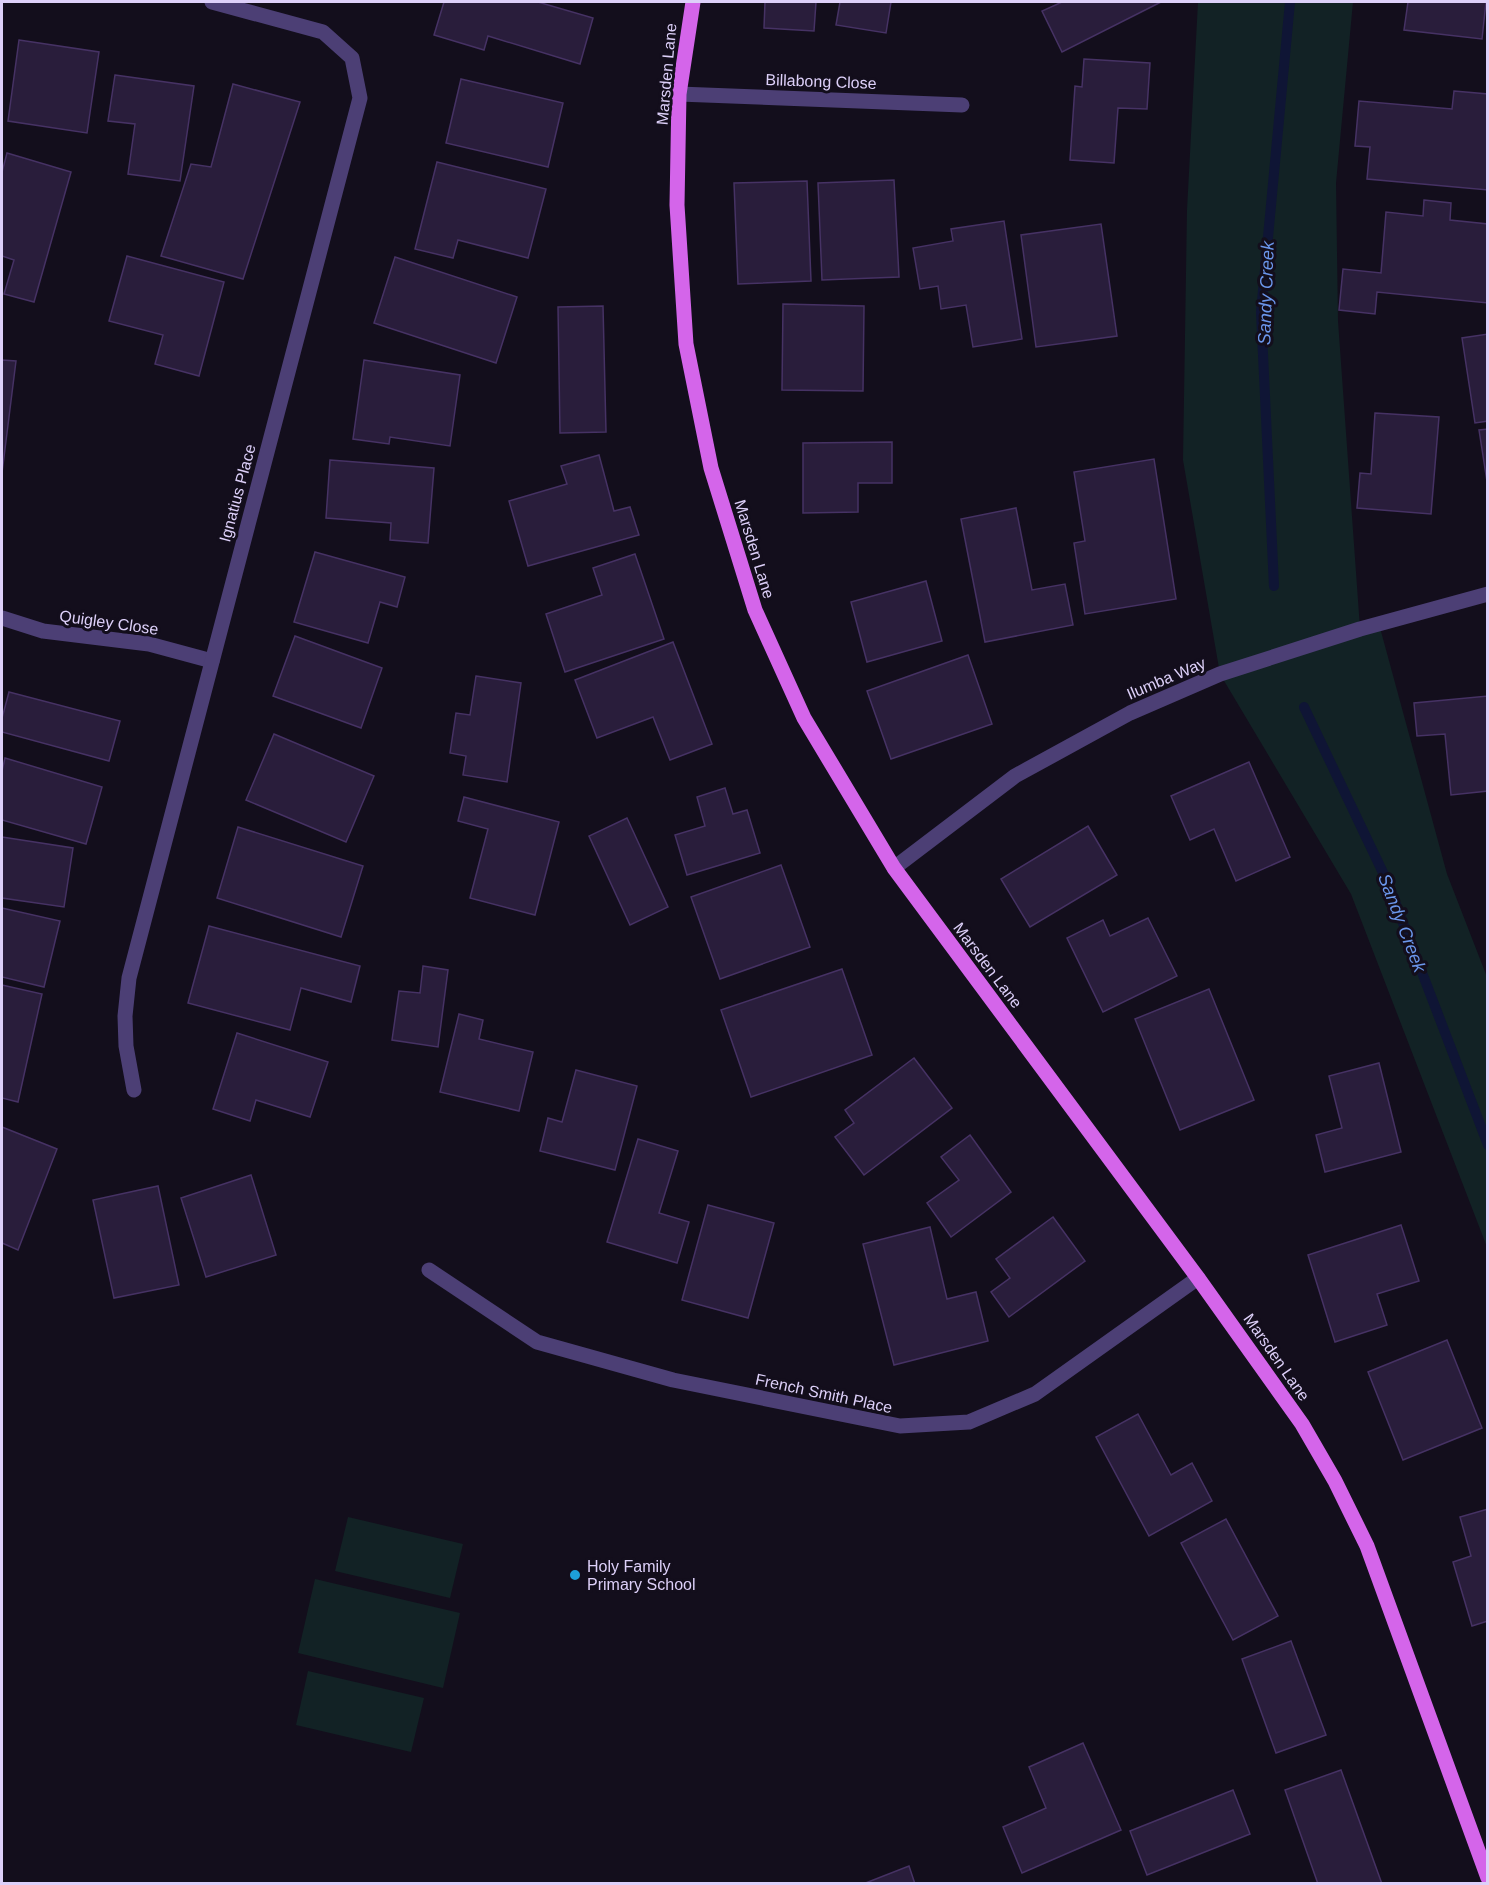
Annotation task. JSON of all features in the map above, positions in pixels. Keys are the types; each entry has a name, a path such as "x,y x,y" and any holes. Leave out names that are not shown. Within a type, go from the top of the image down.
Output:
{"main road":[{"name":"Marsden Lane","path":"693,2 679,94 677,205 686,344 711,468 755,610 804,718 894,868 1198,1278 1302,1424 1335,1481 1363,1537 1488,1878"}],"street":[{"name":"Ignatius Place","path":"134,1090 126,1046 125,1016 129,978 360,98 352,58 323,32 212,2"},
{"name":"Billabong Close","path":"679,94 962,105"},
{"name":"Ilumba Way","path":"894,868 1015,776 1130,713 1220,674 1360,629 1488,594"},
{"name":"Quigley Close","path":"2,618 43,631 149,644 212,661"},
{"name":"French Smith Place","path":"429,1270 537,1342 672,1380 900,1426 969,1422 1035,1394 1198,1278"}],"shaded area":[{"path":"1198,2 1353,2 1336,183 1338,321 1360,628 1379,624 1447,874 1487,977 1487,1247 1351,894 1220,674 1183,460 1187,210"},
{"path":"348,1517 463,1544 450,1598 335,1571"},
{"path":"315,1579 460,1613 443,1688 298,1653"},
{"path":"308,1671 424,1698 411,1752 296,1725"}],"building":[{"path":"444,2 538,2 593,18 580,64 488,36 484,50 434,35"},
{"path":"765,2 816,2 814,31 764,28"},
{"path":"840,2 891,2 886,33 836,25"},
{"path":"1062,2 1161,2 1062,52 1042,11"},
{"path":"1408,2 1486,2 1482,39 1404,30"},
{"path":"19,40 99,52 87,133 8,121"},
{"path":"1084,59 1150,63 1147,109 1118,108 1114,163 1070,160 1075,86 1082,87"},
{"path":"115,75 194,86 180,181 128,174 135,124 108,121"},
{"path":"461,79 563,103 548,167 446,143"},
{"path":"233,84 300,102 243,279 161,256 191,164 211,167"},
{"path":"1454,91 1488,94 1488,190 1367,179 1370,147 1355,146 1359,101 1452,109"},
{"path":"7,153 71,172 34,302 4,294 14,260 2,256 2,172"},
{"path":"437,162 546,189 528,258 458,240 453,258 415,249"},
{"path":"894,180 899,277 822,280 818,183"},
{"path":"807,181 811,281 738,284 734,183"},
{"path":"1424,200 1451,203 1450,220 1488,224 1488,303 1377,292 1375,314 1339,310 1343,269 1381,273 1386,212 1423,216"},
{"path":"1004,221 1022,339 973,347 966,305 941,309 938,286 920,289 913,248 953,241 951,229"},
{"path":"1101,224 1117,336 1036,347 1021,235"},
{"path":"127,256 224,282 199,376 155,364 163,335 109,321"},
{"path":"395,257 517,297 496,363 374,323"},
{"path":"783,304 864,306 863,391 782,390"},
{"path":"603,306 606,432 560,433 558,307"},
{"path":"1488,334 1488,421 1475,423 1462,338"},
{"path":"2,360 16,361 2,473"},
{"path":"364,360 460,375 450,446 390,437 389,444 353,439"},
{"path":"1375,413 1439,417 1431,514 1357,508 1360,473 1371,474"},
{"path":"1488,429 1488,488 1479,430"},
{"path":"892,442 892,483 858,483 858,512 803,513 803,443"},
{"path":"599,455 614,511 630,507 639,535 528,566 509,501 567,484 561,466"},
{"path":"1154,459 1176,599 1085,614 1074,543 1085,541 1074,472"},
{"path":"330,460 434,468 428,543 390,540 391,523 326,518"},
{"path":"1016,508 1032,590 1065,584 1073,625 985,642 961,519"},
{"path":"315,552 405,577 397,607 380,602 368,643 294,622"},
{"path":"635,554 664,639 565,672 546,614 602,595 593,568"},
{"path":"926,581 942,641 867,662 851,602"},
{"path":"295,636 382,668 361,728 273,696"},
{"path":"673,642 712,744 670,760 653,717 597,738 575,680"},
{"path":"968,655 992,724 891,759 867,691"},
{"path":"476,676 521,683 507,782 463,775 466,756 450,753 456,713 470,715"},
{"path":"9,692 120,721 109,761 2,732 2,718"},
{"path":"1488,696 1488,791 1451,795 1445,734 1417,736 1414,703"},
{"path":"274,734 374,776 346,842 246,800"},
{"path":"5,758 102,787 86,844 2,820 2,771"},
{"path":"1249,762 1290,857 1236,881 1214,829 1190,840 1171,796"},
{"path":"725,788 733,814 747,810 760,853 687,875 675,835 705,826 697,797"},
{"path":"464,797 559,822 535,915 470,898 488,829 458,821"},
{"path":"627,818 668,907 630,925 589,836"},
{"path":"1088,826 1117,875 1030,927 1001,879"},
{"path":"238,827 363,866 341,937 217,898"},
{"path":"2,837 73,848 64,907 2,898"},
{"path":"781,865 810,947 720,979 691,897"},
{"path":"2,908 60,921 44,987 2,977"},
{"path":"1148,918 1177,976 1103,1012 1067,938 1103,920 1110,936"},
{"path":"209,926 360,966 351,1002 301,988 290,1030 188,1003"},
{"path":"423,966 448,970 438,1047 392,1040 399,991 420,993"},
{"path":"842,969 872,1055 751,1097 721,1010"},
{"path":"2,985 42,994 18,1102 2,1098"},
{"path":"1209,989 1254,1100 1180,1130 1135,1019"},
{"path":"459,1014 483,1020 479,1039 533,1052 519,1111 440,1092"},
{"path":"237,1033 328,1062 310,1117 256,1100 250,1121 213,1109"},
{"path":"914,1058 952,1108 864,1175 835,1137 854,1123 845,1110"},
{"path":"1379,1063 1401,1152 1325,1172 1316,1135 1342,1128 1329,1076"},
{"path":"576,1070 637,1086 615,1170 540,1151 548,1118 562,1122"},
{"path":"2,1127 57,1149 18,1250 2,1243"},
{"path":"970,1135 1011,1192 951,1237 927,1203 959,1180 941,1157"},
{"path":"638,1139 678,1151 659,1213 689,1222 677,1263 607,1242"},
{"path":"251,1175 276,1255 206,1277 181,1198"},
{"path":"158,1186 179,1285 114,1298 93,1200"},
{"path":"708,1205 774,1223 748,1318 682,1300"},
{"path":"1053,1217 1085,1261 1009,1317 991,1292 1010,1278 996,1259"},
{"path":"1401,1225 1419,1281 1377,1294 1387,1325 1335,1342 1308,1255"},
{"path":"930,1227 947,1299 976,1292 988,1341 894,1365 863,1244"},
{"path":"1447,1340 1482,1428 1403,1460 1368,1372"},
{"path":"1138,1414 1171,1475 1192,1463 1212,1501 1149,1536 1096,1437"},
{"path":"1488,1509 1488,1621 1472,1626 1453,1562 1471,1556 1460,1517"},
{"path":"1226,1519 1278,1616 1233,1640 1181,1543"},
{"path":"1291,1641 1326,1735 1276,1753 1242,1659"},
{"path":"1083,1743 1121,1830 1022,1873 1003,1827 1046,1808 1029,1767"},
{"path":"1341,1770 1382,1884 1318,1884 1285,1790"},
{"path":"1233,1790 1250,1834 1147,1875 1130,1831"},
{"path":"909,1866 915,1884 863,1884"}],"waterway":[{"name":"Sandy Creek","path":"1274,586 1261,312 1290,2"},
{"name":"Sandy Creek","path":"1304,707 1387,881 1488,1145"}],"place":[{"name":"Holy Family Primary School","path":"575,1575"}]}
